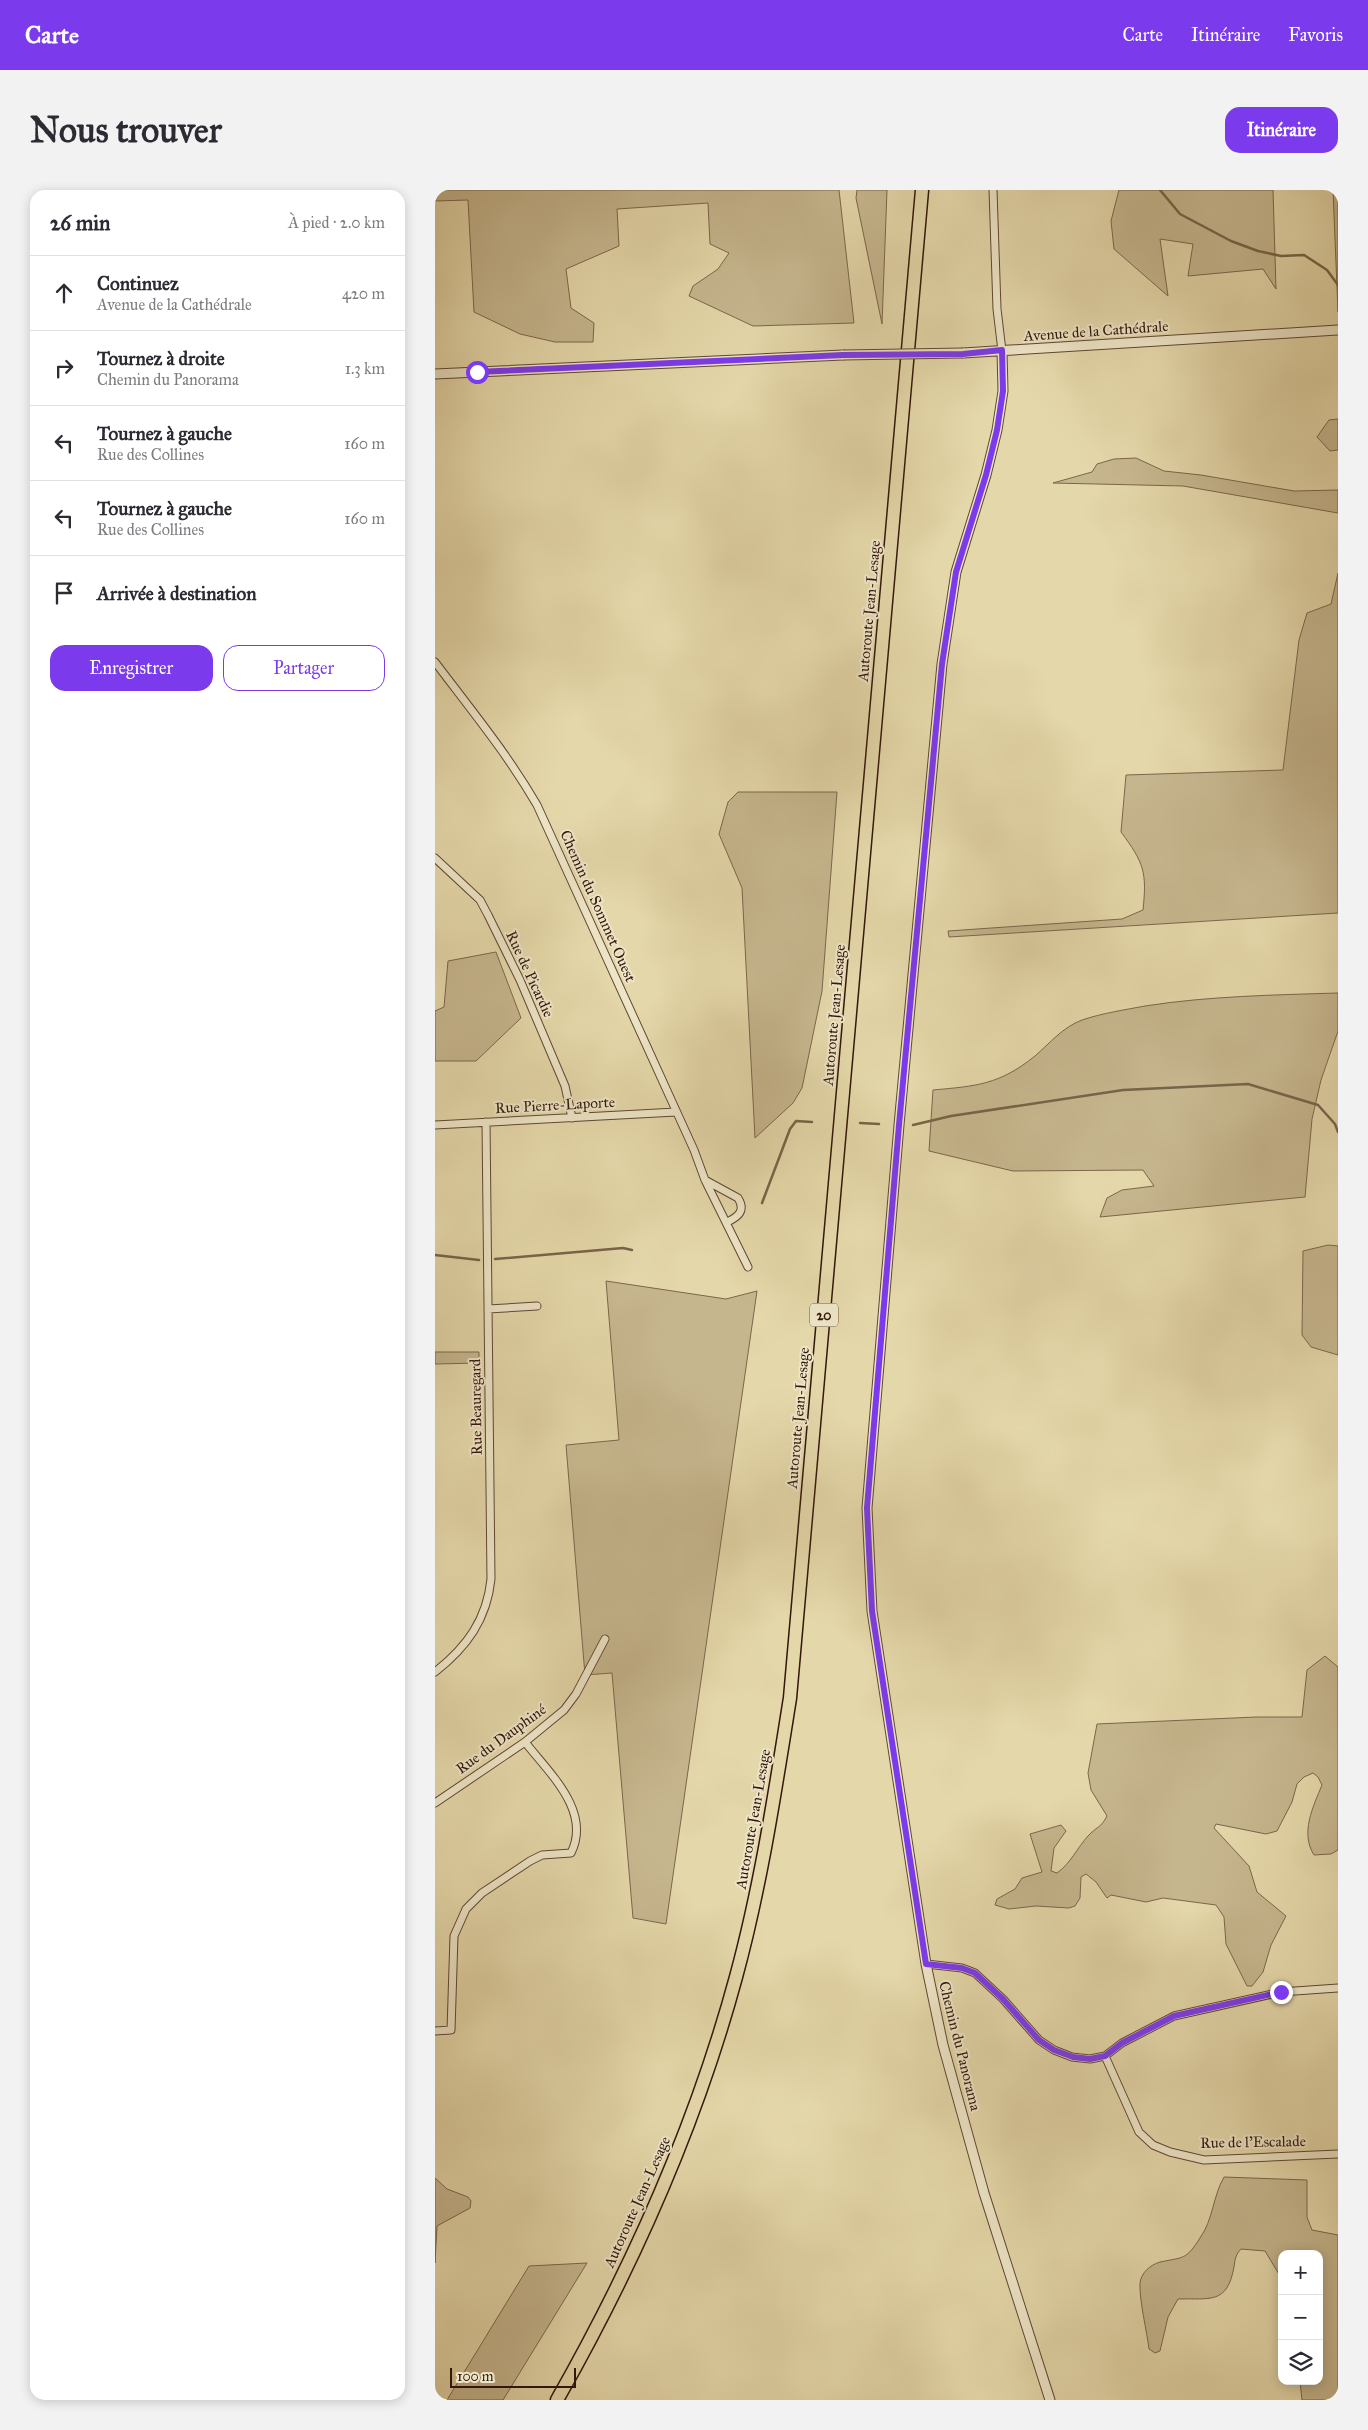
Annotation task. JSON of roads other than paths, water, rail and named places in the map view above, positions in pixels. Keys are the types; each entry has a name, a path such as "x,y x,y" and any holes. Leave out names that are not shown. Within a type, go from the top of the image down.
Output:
{"highway":[{"name":"Autoroute Jean-Lesage","path":"557,2400 587,2347 630,2262 680,2146 709,2066 737,1976 768,1834 789,1698 922,190"}],"street":[{"path":"993,190 997,309 1002,350"},
{"name":"Avenue de la Cathédrale","path":"435,374 843,355 963,354 1002,350 1338,330"},
{"name":"Chemin du Panorama","path":"1002,350 1003,391 997,430 986,475 956,572 942,664 899,1125 867,1508 872,1611 926,1964 943,2045 984,2194 1050,2400"},
{"name":"Chemin du Sommet Ouest","path":"435,662 514,765 537,805 694,1150 705,1180 748,1268"},
{"name":"Rue de Picardie","path":"435,858 480,900 488,914 520,980 565,1086 572,1118"},
{"name":"Rue Pierre-Laporte","path":"435,1125 676,1112"},
{"name":"Rue Beauregard","path":"435,1672 459,1651 472,1635 483,1616 490,1590 486,1122"},
{"path":"705,1180 739,1198 742,1209 738,1216 727,1222"},
{"path":"488,1308 537,1306"},
{"name":"Rue du Dauphiné","path":"435,1803 525,1742 564,1710 576,1694 605,1638"},
{"path":"435,2031 451,2030 454,1936 466,1909 482,1893 530,1861 542,1856 571,1854 577,1837 574,1813 568,1796 525,1742"},
{"path":"926,1964 962,1968 975,1973 1003,1999 1039,2040 1054,2050 1073,2057 1090,2059 1105,2056 1122,2043 1174,2016 1281,1992 1338,1988"},
{"name":"Rue de l'Escalade","path":"1105,2056 1139,2132 1153,2145 1169,2152 1204,2160 1338,2154"}],"waterway":[{"path":"1160,190 1180,214 1231,241 1258,251 1281,256 1304,255 1327,270 1338,285"},
{"path":"913,1125 951,1116 1123,1090 1248,1084 1318,1105 1335,1124 1338,1132"},
{"path":"762,1203 790,1129 796,1121 812,1122"},
{"path":"860,1123 879,1124"},
{"path":"495,1259 623,1248 632,1250"},
{"path":"435,1255 479,1260"}]}
